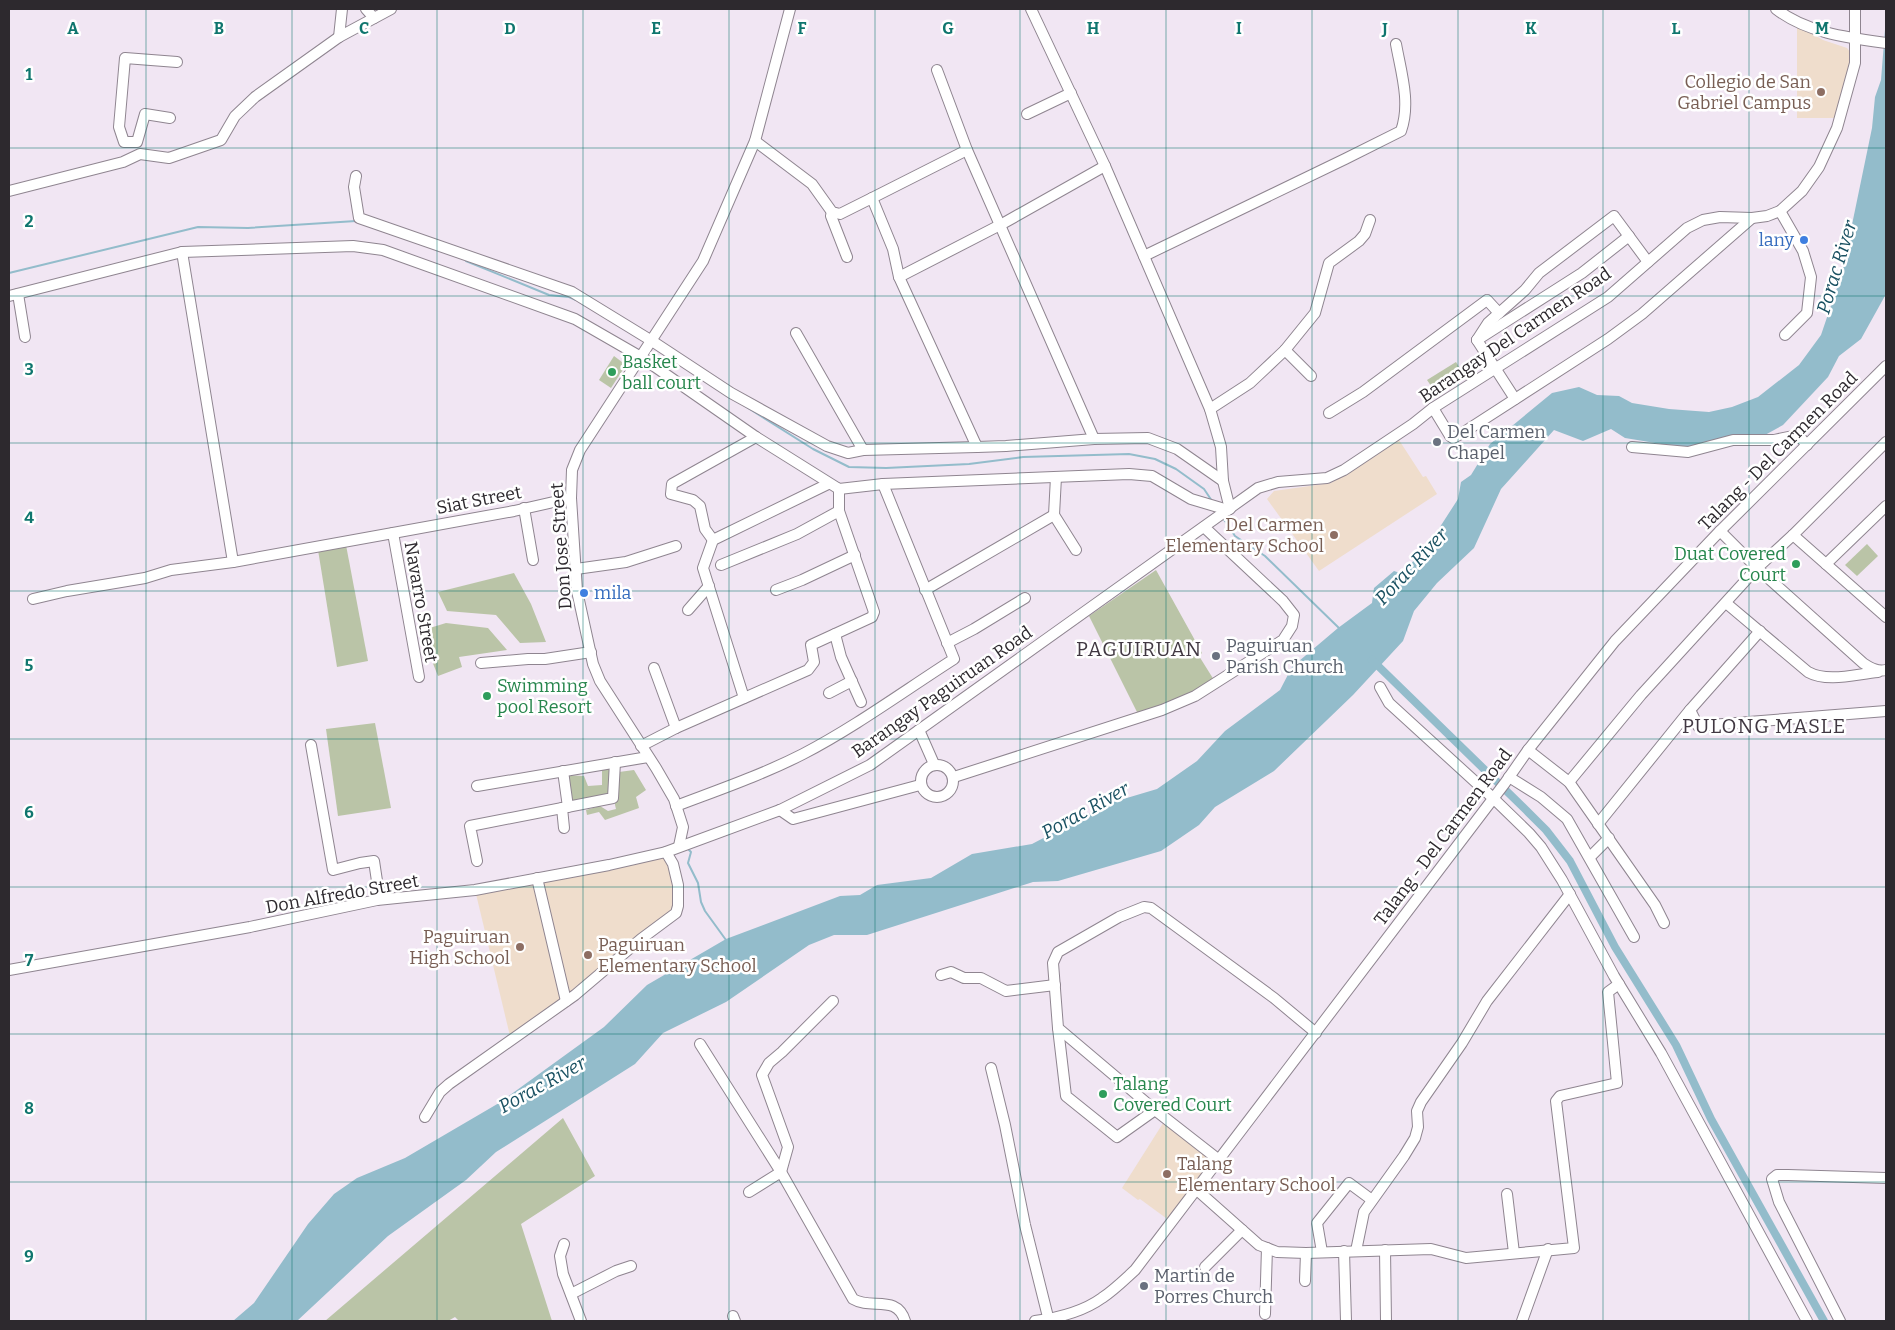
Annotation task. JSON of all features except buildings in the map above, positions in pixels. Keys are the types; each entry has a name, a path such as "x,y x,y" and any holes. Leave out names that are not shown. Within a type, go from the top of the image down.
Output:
{"street":[{"path":"339,37 342,9"},
{"path":"366,9 374,18"},
{"path":"9,192 123,162 140,154 169,158 220,140 235,116 255,97 339,37 391,9"},
{"name":"Don Jose Street","path":"679,846 683,827 674,799 600,681 590,652 578,591 571,498 572,470 580,450 703,261 755,142 790,9"},
{"path":"25,338 13,295 142,261 182,252 354,246 383,250 575,319 641,356 756,437 839,490 883,484 1129,474 1152,476 1191,499 1223,509 1221,447 1210,409 1105,166 1031,9"},
{"path":"1776,9 1800,24 1855,40 1883,43"},
{"name":"Barangay Del Carmen Road","path":"1209,524 1223,509 1258,488 1278,482 1327,478 1344,470 1413,424 1432,408 1608,297 1687,228 1704,220 1720,217 1752,218 1780,211 1802,191 1819,168 1837,128 1855,63 1855,9"},
{"path":"1144,256 1401,131 1405,120 1406,105 1396,44"},
{"path":"170,118 145,114 137,142 124,142 119,127 124,58 177,62"},
{"path":"937,70 967,150 1002,224 1094,438"},
{"path":"1027,114 1071,93"},
{"path":"755,142 812,184 832,212 831,216 847,257"},
{"path":"832,212 840,214 967,150"},
{"path":"899,277 1002,224 1105,166"},
{"path":"356,176 354,187 360,218 572,292 731,393 827,446 848,453 863,450 1006,446 1094,438 1148,438 1177,450 1223,481"},
{"path":"872,198 893,249 899,277 977,447"},
{"path":"1780,211 1803,251 1811,277 1807,313 1785,335"},
{"path":"1476,340 1488,323 1525,290 1539,273 1614,216 1648,262"},
{"path":"1432,408 1453,438 1642,314 1752,218"},
{"path":"1210,409 1250,383 1285,350 1315,313 1329,263 1359,241 1365,234 1370,220"},
{"path":"1476,340 1582,273 1629,236"},
{"path":"182,252 233,562"},
{"path":"1330,413 1363,392 1488,300 1499,314"},
{"path":"796,333 863,450"},
{"path":"1476,340 1515,399"},
{"path":"1285,350 1311,376"},
{"name":"Talang - Del Carmen Road","path":"1035,1321 1049,1320 1076,1311 1101,1299 1136,1270 1528,750 1614,641 1720,531 1886,366"},
{"path":"1632,447 1688,452 1733,440 1774,440 1798,435 1807,444"},
{"path":"713,540 705,529 700,506 693,500 671,494 672,484 756,437"},
{"path":"1569,782 1641,695 1757,568 1793,535 1886,442"},
{"path":"1056,477 1054,515 1076,550"},
{"path":"744,698 703,568 713,540 828,484"},
{"path":"676,806 727,787 802,754 954,659 924,590 883,484"},
{"path":"641,746 676,728 808,670 814,662 811,645 868,620 874,612 839,511 839,490"},
{"name":"Siat Street","path":"33,599 67,591 145,578 171,570 233,562 571,498"},
{"path":"1826,564 1886,506"},
{"path":"524,508 532,560"},
{"path":"721,565 798,534 839,511"},
{"path":"924,590 1054,515"},
{"path":"954,777 1162,710 1195,696 1283,640 1292,626 1294,615 1283,600 1209,524"},
{"name":"Barangay Paguiruan Road","path":"679,846 780,810 870,765 1209,524"},
{"path":"1720,531 1757,568 1863,663 1872,669 1884,671"},
{"name":"Navarro Street","path":"393,533 419,677"},
{"path":"1793,535 1886,617"},
{"path":"576,569 626,562 676,546"},
{"path":"776,590 855,555"},
{"path":"688,610 709,586"},
{"path":"947,643 1025,598"},
{"path":"1726,603 1808,672 1816,676 1825,678 1884,671"},
{"path":"1598,824 1690,710 1760,631"},
{"path":"835,634 841,657 861,702"},
{"path":"481,664 528,658 545,659 590,652"},
{"path":"654,668 676,728"},
{"path":"829,693 852,681"},
{"path":"1380,687 1389,703 1495,796 1541,847 1570,894 1619,984 1661,1053 1807,1321"},
{"path":"1690,710 1698,726 1886,711"},
{"path":"918,730 934,764"},
{"path":"311,745 333,870 374,861 378,881 377,900"},
{"path":"1528,750 1569,782 1655,905 1664,923"},
{"path":"476,786 648,757"},
{"path":"477,861 470,826 613,798 615,762"},
{"path":"934,764 946,766 954,777 952,790 942,798 928,796 920,786 922,772 934,764"},
{"path":"563,771 564,828"},
{"path":"1507,780 1541,797 1567,819 1634,937"},
{"path":"780,810 793,819 920,786"},
{"path":"1590,857 1609,838"},
{"name":"Don Alfredo Street","path":"9,970 250,927 377,900 474,890 609,865 666,852 679,846"},
{"path":"425,1117 436,1098 448,1084 566,1001 641,939 676,913 678,885 673,864 666,852"},
{"path":"536,878 566,1001"},
{"path":"1356,1251 1364,1212 1415,1138 1418,1127 1417,1111 1421,1102 1462,1043 1487,1001 1570,894"},
{"path":"1155,1110 1117,1137 1066,1096 1053,963 1058,952 1119,917 1144,907 1151,908 1274,998 1316,1033"},
{"path":"941,975 951,972 964,978 980,978 1006,991 1055,985"},
{"path":"1197,1190 1259,1245 1277,1252 1306,1253 1431,1249 1466,1258 1574,1248 1556,1100 1560,1096 1617,1084 1608,992 1619,984"},
{"path":"749,1192 781,1172 788,1147 762,1075 769,1063 833,1001"},
{"path":"1058,1028 1155,1110 1219,1160"},
{"path":"700,1044 781,1172 853,1299 860,1304 897,1307 902,1313 904,1321"},
{"path":"991,1068 1006,1125 1025,1225 1049,1320"},
{"path":"1840,1321 1779,1202 1772,1179 1777,1175 1886,1178"},
{"path":"1322,1252 1317,1223 1349,1183 1372,1200"},
{"path":"1507,1194 1514,1253"},
{"path":"1205,1267 1242,1230"},
{"path":"564,1244 560,1256 563,1274 581,1321"},
{"path":"1265,1314 1267,1248"},
{"path":"1385,1250 1386,1321"},
{"path":"1522,1321 1548,1250"},
{"path":"1344,1251 1346,1321"},
{"path":"1305,1281 1306,1253"},
{"path":"571,1294 616,1271 631,1266"}],"shaded area":[{"name":"Collegio de San Gabriel Campus","path":"1797,25 1823,40 1847,48 1853,56 1836,118 1797,118"},
{"name":"Del Carmen Elementary School","path":"1399,440 1423,477 1426,476 1437,494 1319,571 1267,499 1274,491 1331,483"},
{"name":"Paguiruan Elementary School","path":"667,856 674,882 674,908 669,915 567,996 543,880"},
{"name":"Paguiruan High School","path":"538,883 563,999 510,1036 476,894"},
{"name":"Talang Elementary School","path":"1165,1120 1214,1160 1170,1221 1122,1188"}],"green space":[{"name":"Basket ball court","path":"614,356 626,365 611,388 599,380"},
{"path":"1456,362 1464,375 1436,393 1427,380"},
{"path":"1867,544 1878,556 1857,576 1845,565"},
{"path":"346,545 368,661 337,667 318,550"},
{"path":"1156,570 1202,653 1199,656 1214,680 1193,693 1138,714 1089,616"},
{"path":"514,573 531,604 546,642 520,643 496,615 447,611 438,592"},
{"path":"446,623 488,628 507,650 459,657 462,667 438,676 420,631"},
{"path":"375,723 391,808 338,816 326,729"},
{"path":"613,768 610,796 571,803 565,775 584,776 588,786 602,785 602,769"},
{"path":"634,770 646,790 636,797 639,808 605,820 599,812 587,815 586,810 600,806 608,811 616,809 615,800 619,772"},
{"path":"563,1118 595,1176 521,1224 552,1321 459,1321 455,1317 448,1321 325,1321"}],"water":[{"name":"Porac River","path":"1886,17 1886,294 1861,339 1839,356 1828,377 1783,425 1765,435 1729,437 1686,448 1625,438 1611,429 1583,441 1554,430 1501,489 1474,548 1437,583 1414,611 1403,641 1353,695 1274,771 1215,807 1199,825 1161,851 1058,881 1033,882 867,935 834,935 809,945 726,1002 663,1033 635,1064 496,1152 466,1180 388,1236 297,1321 233,1321 254,1303 308,1224 334,1194 357,1178 405,1158 499,1103 604,1027 647,985 726,939 840,896 860,895 877,885 931,878 972,854 1032,844 1110,803 1157,789 1197,761 1225,731 1280,690 1292,667 1338,628 1372,603 1374,588 1394,571 1403,574 1438,530 1458,499 1461,482 1471,475 1490,444 1552,393 1579,387 1597,395 1619,396 1632,403 1669,409 1709,412 1732,407 1758,397 1799,365 1821,335 1842,273 1872,128 1875,97 1881,80"}],"waterway":[{"path":"9,273 198,227 248,228 356,221"},
{"path":"466,261 549,295 569,297 576,300"},
{"path":"745,406 813,449 849,467 886,468 969,464 1023,457 1129,454 1155,459 1176,469 1204,489 1212,501"},
{"path":"1223,518 1235,536 1265,556 1340,629"},
{"path":"1372,660 1546,830 1570,861 1615,947 1676,1045 1711,1119 1824,1321"},
{"path":"688,849 691,852 688,863 698,883 701,902 705,911 726,940"}],"place":[{"name":"Collegio de San Gabriel Campus","path":"1821,92"},
{"name":"lany","path":"1804,240"},
{"name":"Basket ball court","path":"612,372"},
{"name":"Del Carmen Chapel","path":"1437,442"},
{"name":"Del Carmen Elementary School","path":"1334,535"},
{"name":"Duat Covered Court","path":"1796,564"},
{"name":"mila","path":"584,593"},
{"name":"Paguiruan Parish Church","path":"1216,656"},
{"name":"Swimming pool Resort","path":"487,696"},
{"name":"Paguiruan High School","path":"520,947"},
{"name":"Paguiruan Elementary School","path":"588,955"},
{"name":"Talang Covered Court","path":"1103,1094"},
{"name":"Talang Elementary School","path":"1167,1174"},
{"name":"Martin de Porres Church","path":"1144,1286"}],"district":[{"name":"PAGUIRUAN","path":"1139,649"},
{"name":"PULONG MASLE","path":"1764,726"}]}
